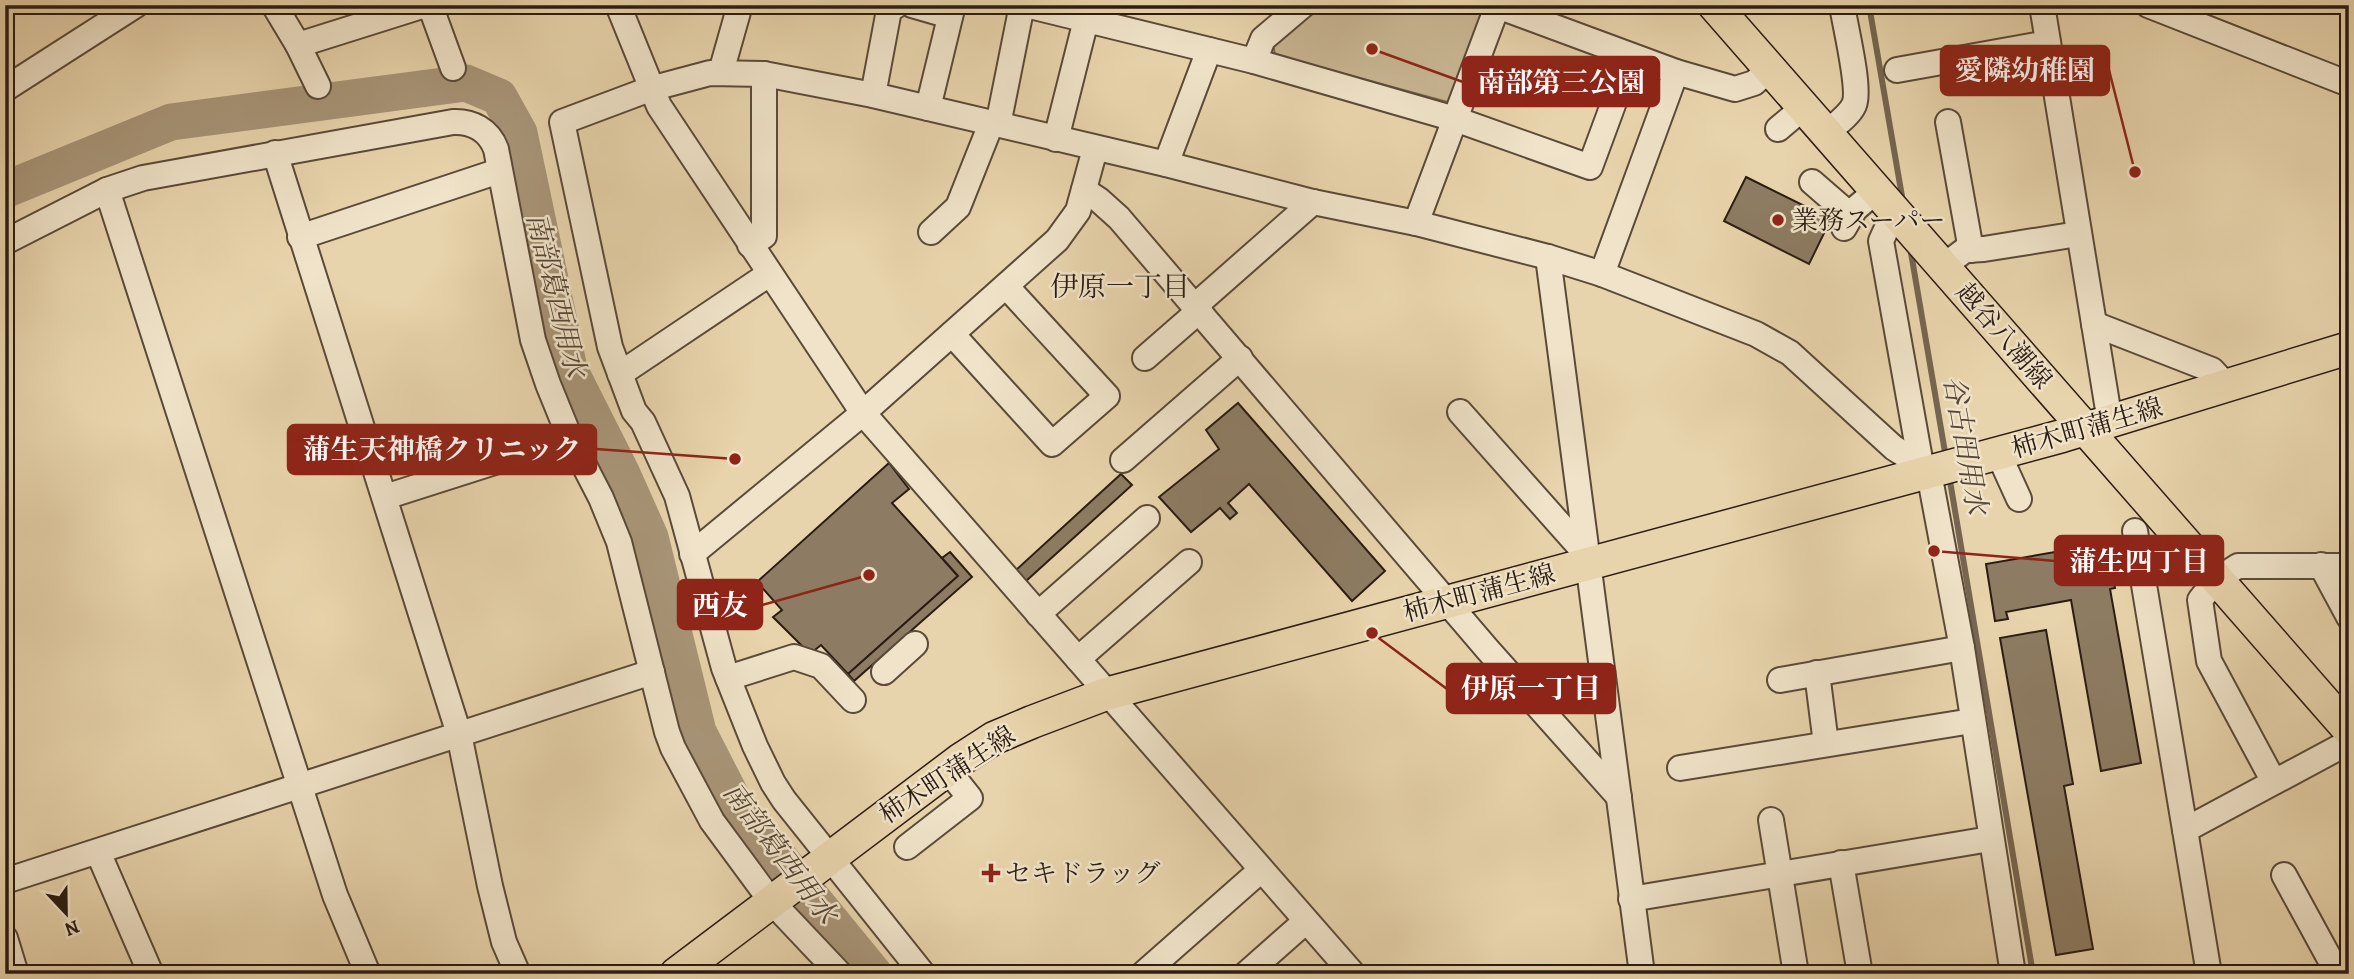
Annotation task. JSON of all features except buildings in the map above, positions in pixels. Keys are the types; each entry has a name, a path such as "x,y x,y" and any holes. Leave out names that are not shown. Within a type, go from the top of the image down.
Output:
{"main road":[{"name":"越谷八潮線","path":"1714,5 1944,266 2098,426 2216,580 2349,730"},
{"name":"柿木町蒲生線","path":"676,974 827,858 947,769 994,738 1106,694 1336,621 1446,601 1588,559 1925,469 2001,453 2098,426 2349,348"}],"street":[{"path":"5,89 136,5"},
{"path":"274,5 318,86"},
{"path":"298,45 428,5 453,68"},
{"path":"618,5 659,106 863,413 975,532 1038,614 1106,694 1353,974"},
{"path":"721,72 740,5"},
{"path":"873,95 889,10 897,5"},
{"path":"912,5 952,11 928,108"},
{"path":"930,232 958,207 994,125 1024,5 1254,61 1455,120 1590,167 1631,56"},
{"path":"1254,61 1263,39 1303,5"},
{"path":"1826,133 1848,114 1854,104 1857,90 1842,5"},
{"path":"2042,5 2094,324 2098,426"},
{"path":"2148,5 2349,84"},
{"path":"1416,223 1496,6 1676,72 1735,89 1754,83 1770,69"},
{"path":"1056,139 1086,20"},
{"path":"1897,70 2048,43"},
{"path":"1166,164 1209,50"},
{"path":"923,974 827,858 773,783 755,746 728,677 677,496 643,422 634,411 610,346 562,122 650,89 721,72 764,74 873,95 1166,164 1313,202 1416,223 1548,257 1602,274 1756,334 1790,353 1894,448 1925,469"},
{"path":"1602,274 1676,72"},
{"path":"750,245 764,236 764,74"},
{"path":"1778,129 1804,107"},
{"path":"5,242 107,190 144,178 466,121 479,128 492,140 533,340 570,438 601,498 619,542 673,748 712,821 840,974"},
{"path":"1948,122 1970,250"},
{"path":"692,554 863,413 1057,240 1078,211 1096,149"},
{"path":"275,153 459,734 490,886 504,942 518,974"},
{"path":"300,237 499,172"},
{"path":"1812,182 1847,222 1886,200"},
{"path":"107,190 299,787 335,895 368,974"},
{"path":"1084,190 1119,218 1446,601 1619,797"},
{"path":"1886,200 1881,241 1962,648 2013,974"},
{"path":"1145,358 1313,202"},
{"path":"1944,266 1965,250 2078,234"},
{"path":"1548,257 1643,974"},
{"path":"620,374 769,274"},
{"path":"952,334 1052,443 1107,396 1006,286"},
{"path":"2094,324 2212,370 2227,386"},
{"path":"1123,460 1240,358"},
{"path":"1460,412 1588,559"},
{"path":"385,497 570,438"},
{"path":"2001,453 2019,499"},
{"path":"1038,614 1147,518"},
{"path":"2135,531 2209,974"},
{"path":"1078,659 1189,562"},
{"path":"2321,565 2349,617"},
{"path":"2274,782 2209,660 2200,600 2216,580 2238,566 2349,566"},
{"path":"884,672 915,644"},
{"path":"1780,680 1962,648"},
{"path":"728,677 794,657 821,666 853,700"},
{"path":"5,881 459,734 551,707 652,672"},
{"path":"1817,673 1826,744"},
{"path":"1680,768 1972,721"},
{"path":"2185,830 2349,741"},
{"path":"907,847 970,798 947,769"},
{"path":"1771,820 1796,974"},
{"path":"1631,899 1990,839"},
{"path":"98,852 150,974"},
{"path":"1841,863 1860,974"},
{"path":"1143,974 1261,870"},
{"path":"2284,875 2338,974"},
{"path":"1246,974 1306,921"},
{"path":"5,938 16,974"}],"shaded area":[{"path":"1318,5 1481,5 1484,14 1451,103 1275,55 1273,44"}],"waterway":[{"name":"谷古田用水","path":"1869,5 1903,202"},
{"name":"南部葛西用水","path":"5,190 171,122 466,83 499,97 519,133 569,369 621,472 650,537 698,732 735,804 874,974"},
{"name":"谷古田用水","path":"1910,247 1946,458"},
{"name":"谷古田用水","path":"1949,475 2033,974"}],"place":[{"name":"南部第三公園","path":"1372,49"},
{"name":"愛隣幼稚園","path":"2135,172"},
{"name":"業務スーパー","path":"1778,220"},
{"name":"蒲生天神橋クリニック","path":"735,459"},
{"name":"蒲生四丁目","path":"1934,551"},
{"name":"西友","path":"869,575"},
{"name":"伊原一丁目","path":"1372,633"},
{"name":"セキドラッグ","path":"991,873"}],"district":[{"name":"伊原一丁目","path":"1120,287"}]}
